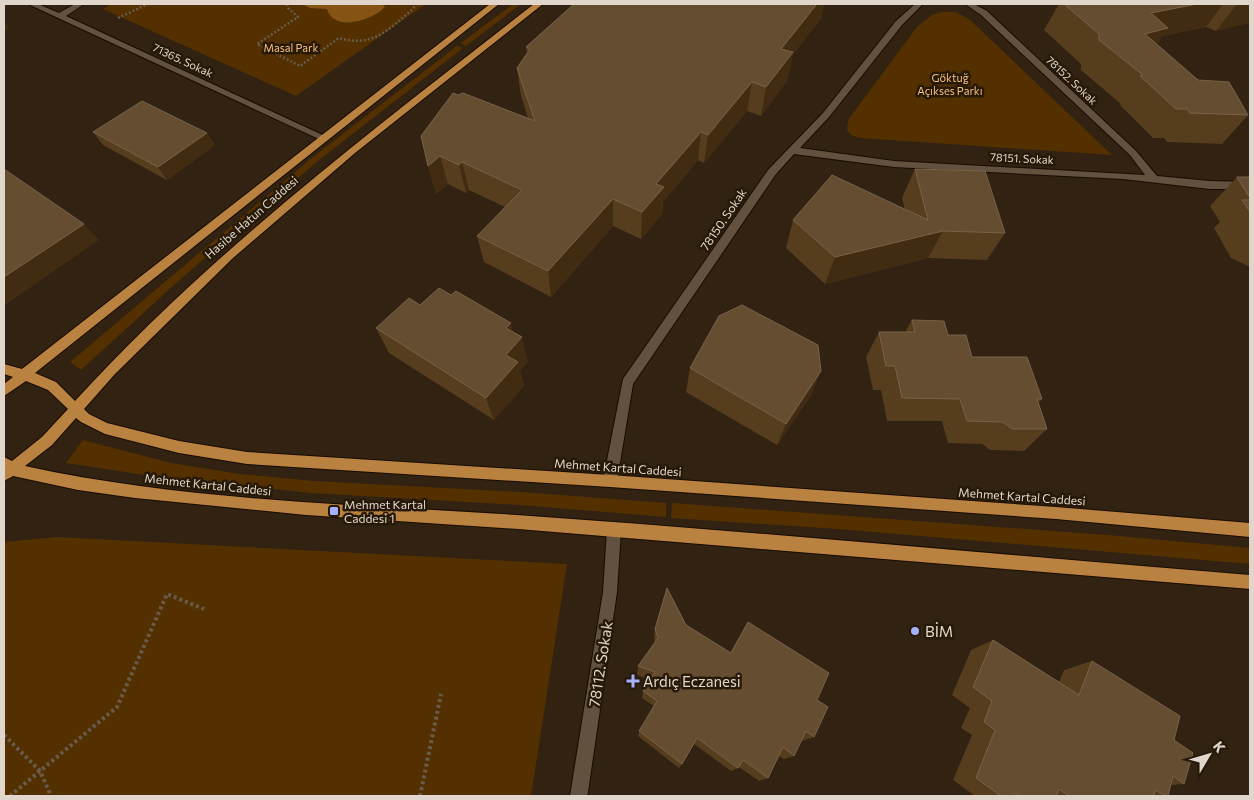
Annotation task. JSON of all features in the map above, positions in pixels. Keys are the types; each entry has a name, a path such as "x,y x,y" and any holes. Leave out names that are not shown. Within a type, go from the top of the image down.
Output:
{"main road":[{"name":"Hasibe Hatun Caddesi","path":"4,391 495,4"},
{"name":"Hasibe Hatun Caddesi","path":"7,469 47,441 111,370 229,255 352,151 539,4"},
{"name":"Mehmet Kartal Caddesi","path":"4,370 40,380 52,386 85,418 105,428 179,447 247,458 610,481 1056,513 1250,530"},
{"name":"Mehmet Kartal Caddesi","path":"7,469 78,484 135,492 306,509 614,530 1250,582"}],"street":[{"name":"71365. Sokak","path":"32,4 324,138"},
{"path":"61,16 80,4"},
{"name":"78150. Sokak","path":"610,481 627,383 772,172 794,151 826,115 899,23 919,4"},
{"name":"78152. Sokak","path":"969,4 984,13 1133,152 1154,179"},
{"name":"78151. Sokak","path":"794,151 894,164 1113,175 1210,185 1250,186"},
{"name":"78112. Sokak","path":"578,796 610,592 614,530"}],"path":[{"path":"114,20 148,4"},
{"path":"287,4 288,8 298,17 257,44 300,66 339,38 362,42 377,38 415,7 416,4"},
{"path":"10,796 117,707 167,594 204,609"},
{"path":"420,796 441,694"},
{"path":"4,736 40,772 51,796"}],"green space":[{"name":"Masal Park","path":"111,4 426,4 296,96 103,9"},
{"path":"513,4 521,4 466,46 461,43"},
{"name":"Göktuğ Açıkses Parkı","path":"941,12 955,12 969,19 1112,155 860,138 851,135 847,130 848,120 917,27 932,15"},
{"path":"457,46 463,48 319,160 175,284 81,370 70,362 314,156"},
{"path":"83,440 171,463 240,474 314,481 521,492 666,503 666,517 520,505 311,493 145,475 66,463"},
{"path":"672,503 1108,535 1250,548 1250,564 838,529 671,518"},
{"path":"57,537 567,564 531,796 4,796 4,542"}],"shaded area":[{"path":"302,4 382,4 385,7 363,20 345,22 337,21 327,9 310,8"}],"building":[{"path":"574,4 817,4 781,49 793,52 766,87 752,82 708,135 701,132 656,184 664,187 642,212 613,199 548,271 477,236 522,190 462,162 459,165 440,156 428,166 421,136 453,93 458,95 463,93 535,121 517,68 530,49 526,47"},
{"path":"1064,4 1197,4 1151,13 1168,28 1145,34 1198,80 1229,82 1248,115 1190,113 1187,109 1176,109 1140,76 1143,75 1099,40 1099,34"},
{"path":"142,101 207,133 158,167 93,132"},
{"path":"4,169 84,224 4,277"},
{"path":"915,169 985,171 1005,233 943,231 835,257 793,220 832,175 928,220"},
{"path":"1237,177 1250,177 1250,198"},
{"path":"1242,200 1250,200 1250,212"},
{"path":"439,288 451,295 456,291 511,323 506,328 522,337 506,355 518,362 486,398 376,328 409,298 420,305"},
{"path":"742,305 818,345 821,371 786,424 690,368 719,316"},
{"path":"912,320 944,321 948,335 966,335 972,357 1027,357 1042,399 1037,399 1047,429 1012,429 1003,422 967,421 960,399 902,398 895,366 886,366 879,332 915,332"},
{"path":"667,588 686,625 731,653 748,622 829,673 817,700 828,707 814,737 806,731 794,756 783,747 768,778 743,760 738,768 697,738 682,764 639,731 657,701 643,691 655,672 638,666 658,638 655,629"},
{"path":"993,640 1079,695 1092,661 1180,716 1174,740 1193,753 1184,784 1173,776 1168,796 1155,790 1154,796 1069,796 1059,789 1056,796 1020,796 1015,793 1013,796 1001,796 976,778 995,730 984,722 992,701 973,687"}],"place":[{"name":"Mehmet Kartal Caddesi 1","path":"334,511"},
{"name":"BİM","path":"915,631"},
{"name":"Ardıç Eczanesi","path":"633,681"}]}
